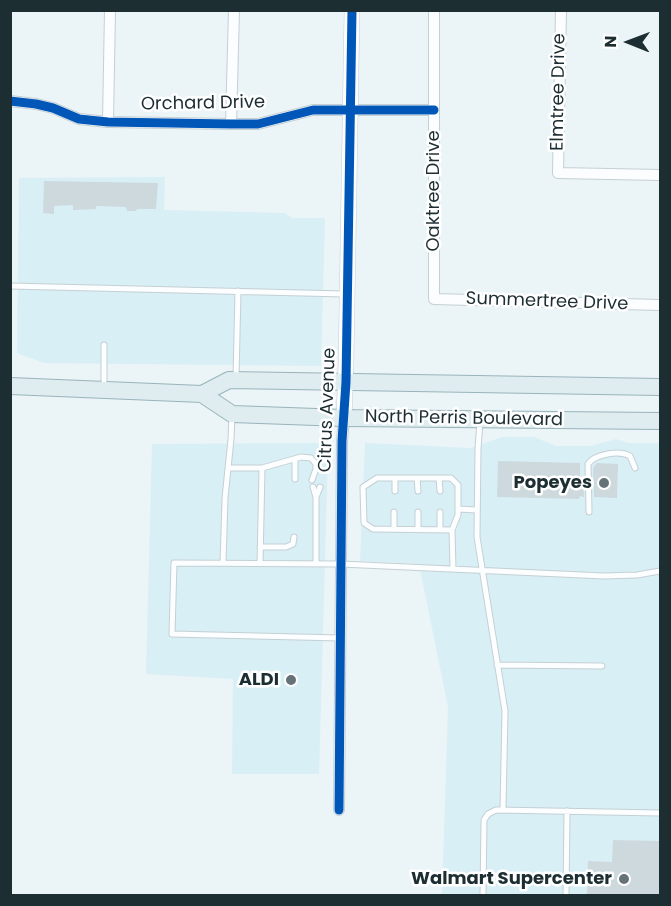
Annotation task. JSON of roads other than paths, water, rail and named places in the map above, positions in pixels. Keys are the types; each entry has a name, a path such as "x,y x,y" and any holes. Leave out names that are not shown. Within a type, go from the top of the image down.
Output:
{"main road":[{"name":"North Perris Boulevard","path":"202,394 229,380 660,387"},
{"path":"10,386 202,394 232,414"},
{"name":"North Perris Boulevard","path":"232,414 344,418 660,421"}],"street":[{"path":"108,122 110,10"},
{"path":"231,124 234,10"},
{"name":"Citrus Avenue","path":"339,810 342,441 348,294 351,10"},
{"name":"Oaktree Drive","path":"434,10 434,299"},
{"name":"Elmtree Drive","path":"561,10 558,172 660,175"},
{"name":"Orchard Drive","path":"10,102 36,104 79,118 108,122 258,124 313,110 434,110"},
{"name":"Summertree Drive","path":"434,299 660,306"}],"lane":[{"path":"10,286 348,294"},
{"path":"236,380 238,291"},
{"path":"104,345 104,389"},
{"path":"223,563 225,498 232,414"},
{"path":"480,420 477,537 505,711 503,809"},
{"path":"589,512 588,464 590,461 595,458 626,453 630,456 635,468"},
{"path":"228,468 262,468 301,457 311,458 316,464 320,480"},
{"path":"296,459 296,479"},
{"path":"260,564 262,468"},
{"path":"312,480 316,470"},
{"path":"452,530 373,529 364,523 363,487 376,478 451,478 458,485 458,515 452,530 453,569"},
{"path":"394,491 395,478"},
{"path":"417,478 418,491"},
{"path":"439,478 440,491"},
{"path":"313,487 316,497 316,564"},
{"path":"316,497 320,487"},
{"path":"458,509 477,510"},
{"path":"394,512 394,530"},
{"path":"417,512 418,530"},
{"path":"440,512 440,530"},
{"path":"260,547 286,547 293,544 294,537"},
{"path":"340,638 172,634 174,563 341,564 604,576 638,575 660,571"},
{"path":"497,665 602,666"},
{"path":"483,896 484,820 488,814 496,810 660,813"},
{"path":"566,896 567,811"}],"place":[{"name":"Popeyes","path":"604,483"},
{"name":"ALDI","path":"291,680"},
{"name":"Walmart Supercenter","path":"624,879"}]}
